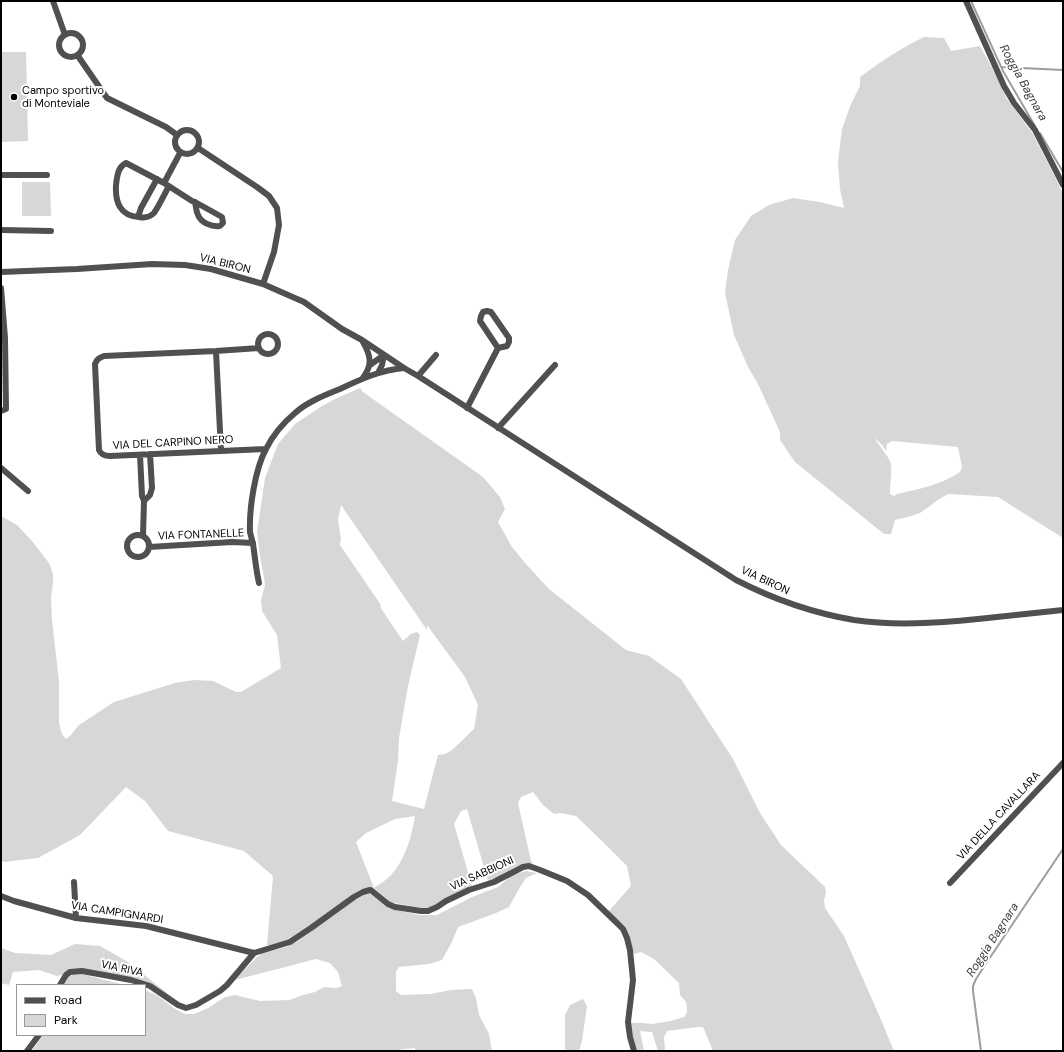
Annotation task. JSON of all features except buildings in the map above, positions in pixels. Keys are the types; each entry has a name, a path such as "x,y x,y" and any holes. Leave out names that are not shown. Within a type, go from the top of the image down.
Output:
{"street":[{"path":"52,1 65,35"},
{"path":"966,1 1004,86 1014,103 1035,130 1063,185"},
{"path":"73,33 77,34 83,40 84,49 78,56 71,58 63,55 60,51 60,41 65,35 73,33"},
{"path":"78,56 106,98 166,127 177,135"},
{"path":"183,130 192,131 198,136 198,148 196,151 187,155 180,153 174,145 174,141 177,135 183,130"},
{"path":"198,148 257,186 269,196 277,208 279,225 277,238 274,252 263,284"},
{"path":"180,153 166,185 153,215 145,218 126,214 117,203 115,193 117,175 122,165 126,163 156,179 166,185 195,202 222,217 223,223 220,226 214,226 203,221 198,216 195,202"},
{"path":"1,175 47,175"},
{"path":"138,217 156,179"},
{"path":"1,230 51,231"},
{"name":"VIA BIRON","path":"1,272 152,264 185,265 211,269 263,284 304,302 342,329 362,340 736,580 800,607 854,620 901,624 930,623 1063,610"},
{"path":"1,288 5,338 6,408 1,410"},
{"path":"483,312 491,312 509,338 507,346 498,348 480,321 483,312"},
{"path":"362,340 368,350 370,365"},
{"name":"VIA DEL CARPINO NERO","path":"259,348 216,352 104,356 100,358 95,364 99,450 100,453 110,456 266,449"},
{"path":"468,408 498,348"},
{"path":"216,352 221,451"},
{"path":"362,379 370,365 384,355"},
{"path":"378,373 382,365 384,355"},
{"path":"418,376 436,355"},
{"path":"498,428 555,365"},
{"path":"259,583 250,534 252,498 257,473 266,449 276,433 296,412 318,399 378,373 404,368"},
{"name":"VIA FONTANELLE","path":"144,501 150,495 152,488 150,454"},
{"name":"VIA FONTANELLE","path":"140,455 142,496 144,501 143,536"},
{"path":"1,468 28,491"},
{"path":"136,535 143,536 148,540 149,547 146,554 140,557 132,555 127,546 129,539 136,535"},
{"name":"VIA FONTANELLE","path":"149,547 232,542 252,543"},
{"name":"VIA DELLA CAVALLARA","path":"950,883 1063,763"},
{"name":"VIA SABBIONI","path":"254,953 294,939 363,892 370,890 388,904 395,907 428,911 469,890 494,882 523,867 529,866 576,887 599,905 623,929 627,938 632,964 633,980 628,1022 634,1051"},
{"path":"74,882 76,918"},
{"name":"VIA CAMPIGNARDI","path":"1,896 76,918 146,926 254,953"},
{"name":"VIA RIVA","path":"146,985 178,1005 186,1008 196,1005 220,991 227,985 254,953"},
{"name":"VIA RIVA","path":"61,984 66,975 70,972 82,971 131,980 144,984"},
{"path":"27,1051 38,1036"}],"green space":[{"path":"924,37 944,38 951,51 980,46 1007,99 1033,134 1063,193 1063,538 998,497 949,494 942,497 920,513 895,520 891,534 884,534 795,462 780,440 780,432 734,335 725,293 728,270 735,240 751,216 769,205 793,198 820,202 844,208 840,189 838,162 842,129 851,104 860,86 860,77 915,41","holes":["875,438 886,451 887,444 892,441 958,447 962,467 960,472 945,480 930,486 894,496 890,494 890,461"]},
{"name":"Campo sportivo di Monteviale","path":"1,52 26,52 28,141 1,142"},
{"path":"22,182 50,182 51,216 22,216"},
{"path":"360,388 363,392 483,477 500,497 505,509 498,522 512,547 549,589 626,650 649,656 681,679 733,759 760,813 781,845 825,887 825,908 844,936 894,1051 713,1051 703,1027 697,1027 667,1031 664,1037 665,1051 658,1051 652,1032 640,1031 644,1051 635,1051 630,1023 652,1024 671,1021 684,1017 687,1013 686,1002 680,995 679,983 654,959 641,952 634,954 629,937 609,911 631,886 627,866 576,816 560,813 554,814 543,805 533,792 521,797 518,803 531,861 533,863 517,866 496,879 488,881 467,809 461,811 454,824 472,886 428,908 420,908 390,902 374,888 367,888 287,941 270,945 267,945 273,876 244,851 168,831 145,801 126,787 80,835 38,858 4,862 1,860 1,516 17,525 32,541 49,563 53,574 51,597 59,682 59,723 62,734 66,739 79,725 114,702 175,683 194,680 213,681 236,692 241,692 281,668 277,635 262,611 261,600 265,585 257,532 265,478 278,444 295,424 337,398","holes":["341,505 427,630 427,625 465,677 478,705 474,729 452,750 445,754 438,755 424,809 392,801 398,761 399,738 408,686 420,635 417,632 411,634 403,641 380,607 381,605 340,545 341,539 338,520","415,816 410,840 404,855 396,869 389,877 374,888 356,842 366,833 395,819"]},
{"path":"526,871 537,873 526,878 509,907 458,927 442,960 429,964 399,967 396,972 396,991 401,995 430,994 451,990 472,989 476,998 479,1015 489,1034 492,1051 415,1051 415,1048 390,1051 32,1051 42,1036 146,1036 146,990 158,996 175,1009 185,1014 194,1014 208,1008 225,997 235,995 260,1001 290,1000 315,992 324,987 337,988 342,986 338,972 330,963 316,959 235,980 256,958 263,953 286,947 298,941 364,895 373,895 388,907 400,911 420,915 437,915 472,897 498,887 512,875"},
{"path":"75,944 100,946 128,962 186,1008 146,984 82,971 57,976 39,970 13,972 9,985 1,983 1,948 15,953 51,955"},
{"path":"75,974 86,975 120,984 64,984 68,977"},
{"path":"583,999 587,1006 582,1041 579,1051 565,1051 565,1015 570,1005"}],"waterway":[{"name":"Roggia Bagnara","path":"971,1 1003,71 1035,126"},
{"path":"1001,67 1063,70"},
{"name":"Roggia Bagnara","path":"1040,133 1063,172"},
{"name":"Roggia Bagnara","path":"981,1051 973,986 987,962 1063,849"}],"place":[{"name":"Campo sportivo di Monteviale","path":"14,97"}]}
